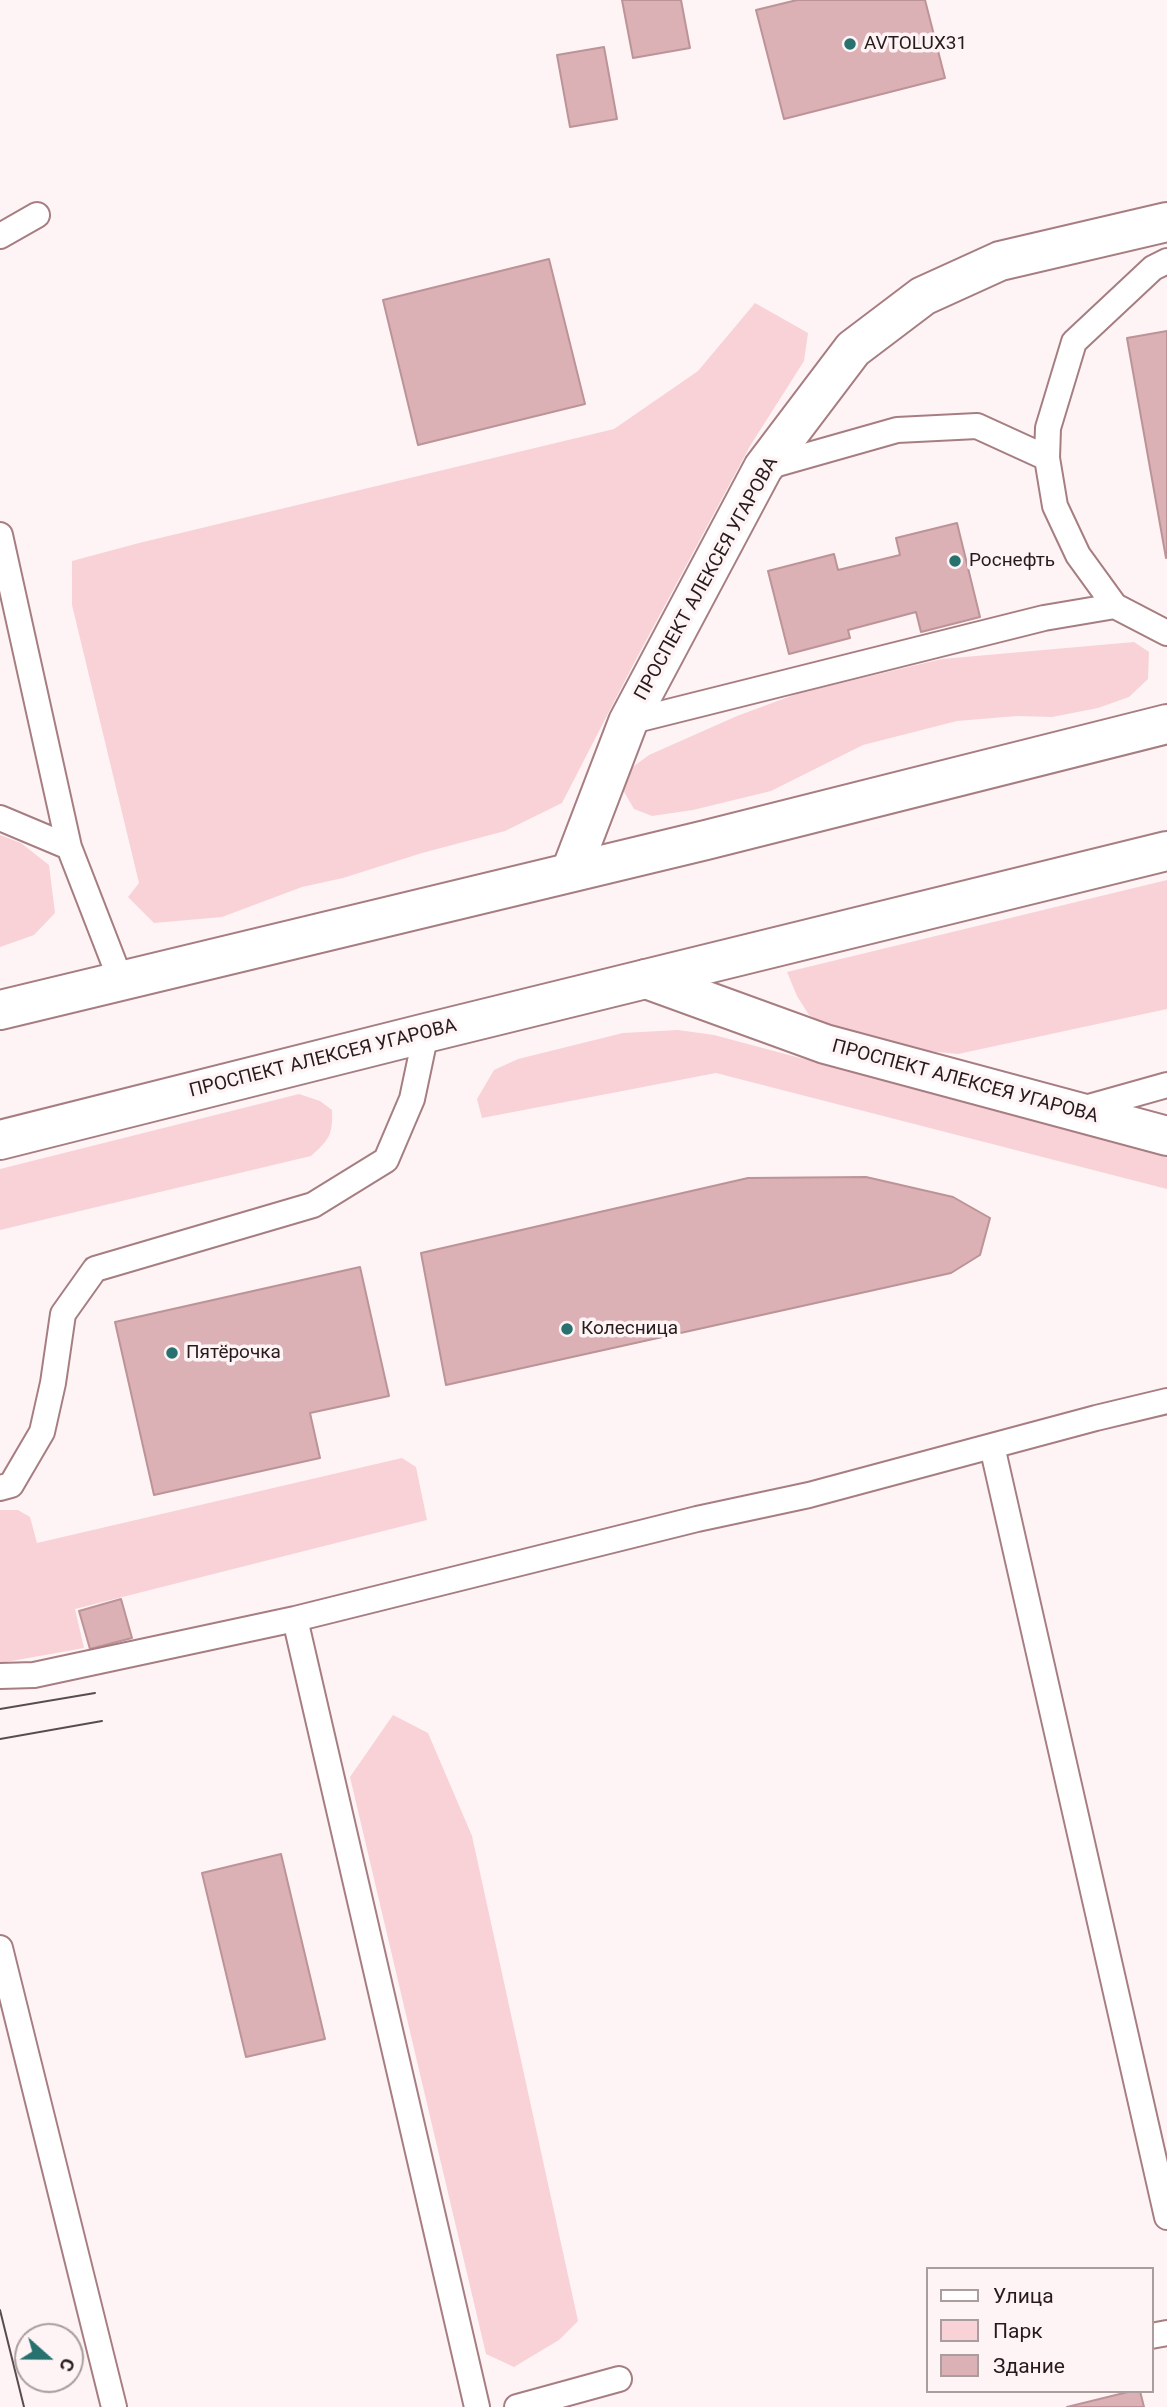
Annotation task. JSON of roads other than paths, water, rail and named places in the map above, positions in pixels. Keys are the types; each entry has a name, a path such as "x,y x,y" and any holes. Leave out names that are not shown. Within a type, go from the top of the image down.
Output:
{"main road":[{"name":"ПРОСПЕКТ АЛЕКСЕЯ УГАРОВА","path":"571,871 628,722 763,468 853,349 923,296 1000,261 1167,222"},
{"path":"0,1010 706,840 1167,724"},
{"name":"ПРОСПЕКТ АЛЕКСЕЯ УГАРОВА","path":"0,1140 1167,851"},
{"name":"ПРОСПЕКТ АЛЕКСЕЯ УГАРОВА","path":"646,979 825,1044 1167,1136"}],"lane":[{"path":"0,236 37,215"},
{"path":"1167,261 1153,268 1074,342 1048,428 1047,458 1055,506 1078,555 1115,606 1167,633"},
{"path":"763,468 897,430 977,426 1047,458"},
{"path":"0,535 69,847 121,981"},
{"path":"628,722 1044,618 1115,606"},
{"path":"0,818 69,847"},
{"path":"0,1488 11,1485 42,1433 53,1383 63,1314 95,1269 313,1205 386,1160 412,1099 426,1033"},
{"path":"1074,1112 1167,1085"},
{"path":"0,1676 34,1675 295,1619 683,1522 809,1495 1167,1401"},
{"path":"992,1446 1167,2217"},
{"path":"295,1619 477,2407"},
{"path":"0,1948 114,2407"},
{"path":"517,2407 619,2379"}],"tram line":[{"path":"0,1709 95,1693"},
{"path":"0,1739 102,1721"},
{"path":"0,2310 24,2407"}],"place":[{"name":"AVTOLUX31","path":"850,44"},
{"name":"Роснефть","path":"955,561"},
{"name":"Колесница","path":"567,1329"},
{"name":"Пятёрочка","path":"172,1353"}]}
